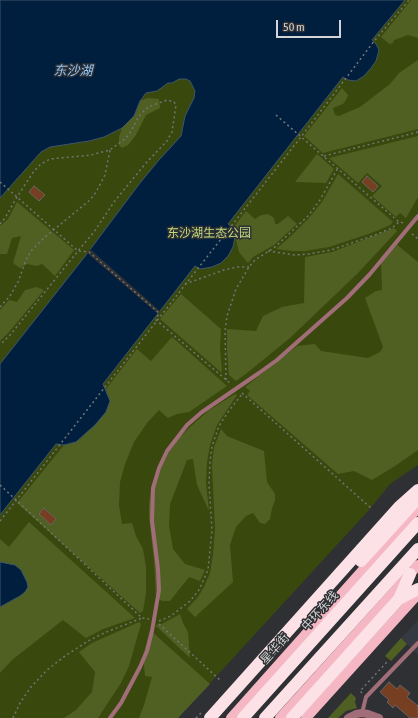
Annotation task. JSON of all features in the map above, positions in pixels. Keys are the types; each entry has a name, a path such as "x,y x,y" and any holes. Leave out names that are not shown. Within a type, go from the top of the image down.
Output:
{"highway":[{"path":"210,718 406,499 418,490"},
{"path":"219,718 418,498"},
{"name":"中环东线","path":"243,718 418,524"},
{"path":"265,718 418,549"},
{"path":"292,718 399,599 414,570"},
{"path":"399,599 418,590"}],"main road":[{"name":"星华街","path":"231,718 418,508"},
{"path":"280,718 414,570"},
{"path":"306,718 418,594"}],"street":[{"path":"348,718 362,713 378,718"}],"lane":[{"path":"110,718 121,703 140,667 147,651 154,619 159,590 152,521 153,488 159,468 167,451 187,425 202,412 277,360 347,298 370,274 418,216"},
{"path":"362,713 366,697 418,643"}],"path":[{"path":"0,521 156,320 301,137 375,40 409,0"},
{"path":"0,224 34,171 41,164 50,159 91,155 110,150 126,138 139,116 148,107 167,100 171,100 176,105 172,132 167,141 146,163 114,202 94,232 11,334 0,345"},
{"path":"276,115 399,222 412,224 409,231 418,239"},
{"path":"324,156 418,132"},
{"path":"0,307 10,296 18,282 26,260 32,251 45,237 90,200 96,192 105,175 110,150"},
{"path":"226,380 224,349 227,316 236,289 249,267 259,256 268,251 288,235 308,216 320,200 338,168"},
{"path":"0,182 78,251 89,252 159,313 156,320"},
{"path":"268,251 295,255 331,250 392,228 399,222"},
{"path":"185,284 224,270 237,267 249,267"},
{"path":"156,320 236,388 372,509"},
{"path":"12,718 31,687 47,670 65,656 88,641 104,633 142,618 154,619 160,622 181,609 190,601 198,590 206,575 210,554 212,530 209,484 212,446 222,421 242,394"},
{"path":"0,485 142,618"},
{"path":"154,619 221,681"},
{"path":"366,697 360,691 387,662"}],"shaded area":[{"path":"418,620 418,655 401,638"}],"green space":[{"name":"东沙湖生态公园","path":"0,0 418,0 418,465 390,484 369,510 178,718 0,718"},
{"path":"411,0 418,0 418,38 408,35 394,40 393,43 390,44 381,37"},
{"path":"418,60 418,129 323,153 304,136 342,88 348,95 346,100 343,104 333,108 335,115 339,116 360,107 390,84 399,73"},
{"path":"147,98 159,99 160,108 146,115 136,135 128,145 122,148 119,145 119,137 122,128 134,116 140,101"},
{"path":"418,136 418,197 406,218 400,213 396,217 372,196 382,186 367,173 358,183 329,158"},
{"path":"317,154 334,169 326,183 295,182"},
{"path":"338,174 393,222 390,225 374,232 329,247 305,251 276,249 308,219 322,202"},
{"path":"17,202 74,250 55,276 42,264 37,266 27,264 20,268 13,263 21,236 12,238 7,254 0,254 0,226 8,219"},
{"path":"246,211 255,219 261,215 268,214 274,218 275,224 278,224 288,216 297,224 274,245 253,257 248,263 239,252 233,228"},
{"path":"394,228 397,231 358,273 290,338 236,381 229,375 227,329 256,331 263,316 282,307 304,303 305,257 332,252"},
{"path":"396,244 418,262 418,450 372,480 354,471 338,474 247,395 250,391 245,387 297,346 315,344 321,351 368,358 380,352 383,347 365,298 376,291 382,290 381,262"},
{"path":"37,287 44,290 0,341 0,310 9,300 17,302 25,290"},
{"path":"181,294 221,329 220,348 222,373 160,319"},
{"path":"172,337 227,386 189,412 177,414 168,418 159,410 147,423 134,442 125,464 120,482 119,505 122,524 132,523 136,536 143,549 146,567 146,593 143,611 140,613 17,503 64,445 76,442 95,425 110,401 106,389 137,349 151,361"},
{"path":"235,394 237,395 217,425 210,445 207,462 206,483 209,511 197,485 193,459 187,460 170,504 169,525 173,549 185,564 205,570 200,581 189,577 170,601 162,601 156,597 149,517 151,489 159,465 178,439 190,427 208,411"},
{"path":"221,429 227,436 264,451 267,482 275,494 275,501 270,519 265,524 260,523 253,513 246,516 236,527 230,545 233,582 195,617 187,609 198,597 204,587 210,573 213,555 215,529 212,465 214,447"},
{"path":"29,522 135,618 103,629 86,638 63,620 12,660 0,673 0,607 20,596 28,587 21,570 15,565 0,562 0,539 9,547"},
{"path":"180,614 188,632 190,658 155,625 162,624"},
{"path":"139,622 141,624 129,666 121,683 98,718 64,718 76,710 92,692 95,672 79,652 92,643"},
{"path":"150,630 210,684 178,718 139,718 152,677 145,676 143,656"},
{"path":"401,638 407,644 391,661 385,656"},
{"path":"351,693 356,698 355,702 357,708 346,711 338,718 328,718"}],"water":[{"name":"东沙湖","path":"0,0 405,0 372,40 379,50 376,61 371,68 364,76 356,81 348,80 343,77 228,224 233,228 235,237 233,247 228,256 221,263 212,267 200,269 195,266 103,384 110,401 106,412 95,425 76,442 64,445 56,444 0,515 0,364 86,255 140,183 181,136 185,116 194,98 195,91 190,81 186,79 179,79 172,83 168,83 157,91 146,93 140,101 134,116 122,128 104,137 89,141 50,147 41,152 0,198"},
{"path":"0,562 15,565 21,570 28,587 20,596 0,607"}],"pier":[{"path":"90,249 160,311 158,314 87,253"}],"building":[{"path":"367,176 378,186 373,192 362,182"},
{"path":"34,186 45,195 39,201 29,192"},
{"path":"44,508 56,519 51,525 39,514"},
{"path":"389,682 397,689 400,685 410,693 407,697 418,706 418,718 410,718 395,705 393,708 387,702 389,700 380,692"}]}
